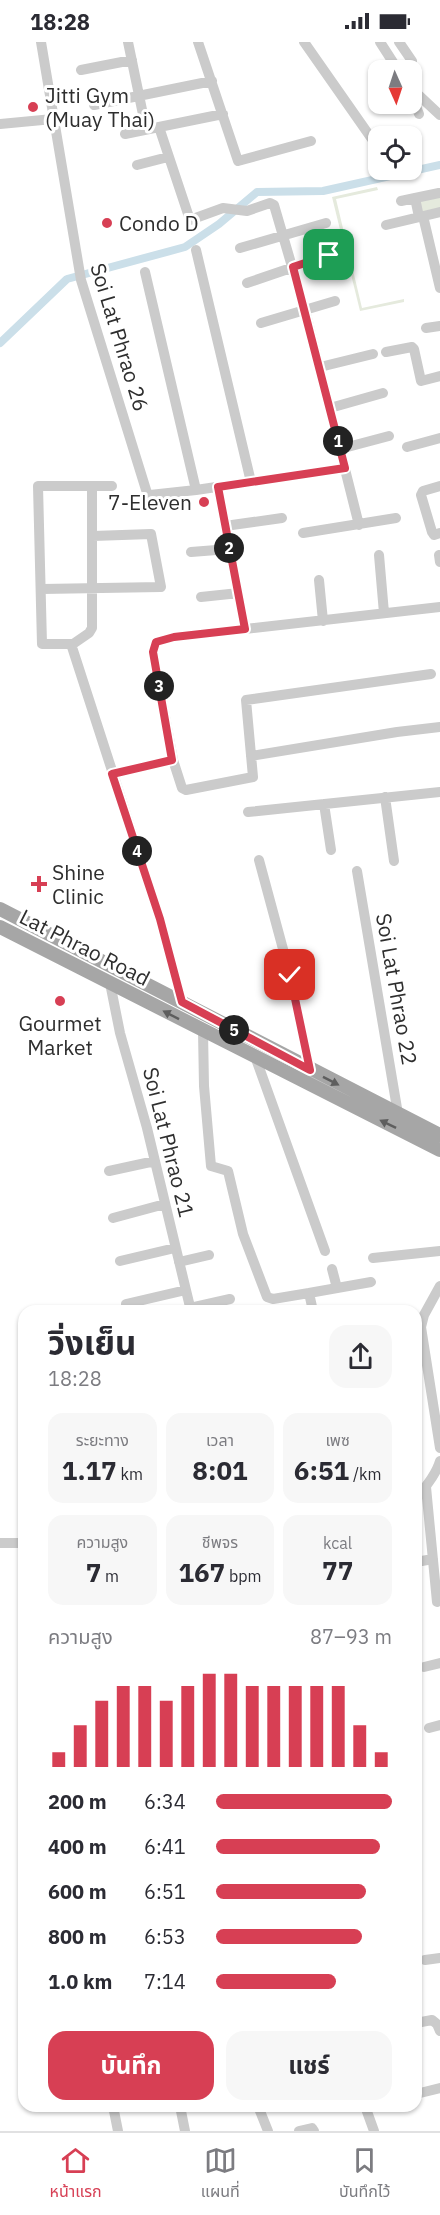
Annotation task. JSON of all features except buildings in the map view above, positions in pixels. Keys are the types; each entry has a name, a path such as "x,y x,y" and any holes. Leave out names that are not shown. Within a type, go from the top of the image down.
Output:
{"main road":[{"name":"Lat Phrao Road","path":"0,909 440,1135"},
{"name":"Lat Phrao Road","path":"0,927 256,1059 440,1150"}],"street":[{"name":"Soi Lat Phrao 26","path":"41,42 79,274 147,493 150,495 196,490 345,468"},
{"path":"128,42 146,129"},
{"path":"198,42 239,162 311,141"},
{"path":"304,42 368,133"},
{"path":"380,42 392,60"},
{"path":"399,42 411,60"},
{"path":"81,70 132,60"},
{"path":"94,105 212,81"},
{"path":"422,98 440,115"},
{"path":"125,134 223,114"},
{"path":"0,124 53,119"},
{"path":"159,127 190,220 223,208 245,211 272,204 305,310 359,525"},
{"path":"137,165 168,157"},
{"path":"401,201 439,193"},
{"path":"415,198 438,270 440,288"},
{"path":"386,225 440,213"},
{"path":"240,248 326,223"},
{"path":"196,250 251,482"},
{"path":"247,283 329,255"},
{"path":"146,272 196,490"},
{"path":"261,323 335,301"},
{"path":"426,328 440,326"},
{"path":"386,352 412,346 421,381 440,376"},
{"path":"320,367 373,354"},
{"path":"330,408 383,393"},
{"path":"340,449 389,436"},
{"path":"407,447 440,438"},
{"path":"92,486 94,589 91,631 73,644 42,644 38,486 92,486 112,486"},
{"path":"440,486 423,491 421,495 432,532 434,535 440,533"},
{"path":"218,487 245,629"},
{"path":"225,526 282,518"},
{"path":"303,533 396,518"},
{"path":"42,589 160,588 162,586 151,534 93,536"},
{"path":"191,552 229,549"},
{"path":"379,555 384,613"},
{"path":"319,580 323,621"},
{"path":"201,597 239,593"},
{"path":"432,674 246,700 254,775 251,779 186,790 182,788 172,760 153,658 153,646 156,642 174,637 440,607"},
{"path":"73,644 72,647 112,774 160,919 182,1002"},
{"path":"251,756 440,727"},
{"path":"112,774 172,760"},
{"path":"248,812 440,792"},
{"path":"385,797 394,861"},
{"path":"324,804 331,850"},
{"path":"259,860 290,975 310,1070"},
{"name":"Soi Lat Phrao 22","path":"357,871 398,1114"},
{"name":"Soi Lat Phrao 21","path":"110,983 120,1033 155,1161 189,1305"},
{"path":"203,1031 204,1086 211,1166 228,1171 243,1234 267,1297 273,1299 371,1282"},
{"path":"256,1059 325,1251"},
{"path":"109,1171 155,1161"},
{"path":"113,1218 165,1204"},
{"path":"120,1261 176,1248"},
{"path":"373,1258 440,1251"},
{"path":"179,1262 209,1256"},
{"path":"332,1269 337,1288"},
{"path":"422,1312 440,1286"},
{"path":"126,1304 186,1290"},
{"path":"309,1293 312,1305"},
{"path":"206,1305 230,1299"},
{"path":"422,1333 440,1448"},
{"path":"437,1602 423,1484 437,1470 440,1461"},
{"path":"0,1543 18,1543"},
{"path":"422,1561 433,1559"},
{"path":"424,1667 440,1663"},
{"path":"424,1960 440,1958"},
{"path":"422,2022 432,2020 440,2031"},
{"path":"422,2092 440,2088"},
{"path":"114,2112 118,2131"},
{"path":"181,2112 185,2131"},
{"path":"260,2112 267,2131"},
{"path":"369,2112 374,2131"},
{"path":"299,2131 312,2128 314,2131"}],"shaded area":[{"path":"377,187 378,190 336,199 362,308 404,299 404,302 360,311 332,197"},
{"path":"440,195 440,211 421,215 418,201"}],"waterway":[{"path":"0,343 67,279 185,247 219,224 257,192 323,191 440,165"}],"place":[{"name":"Jitti Gym (Muay Thai)","path":"33,107"},
{"name":"Condo D","path":"107,223"},
{"name":"7-Eleven","path":"204,502"},
{"name":"Shine Clinic","path":"39,884"},
{"name":"Gourmet Market","path":"60,1001"}],"route":[{"path":"290,975 310,1070 182,1002 160,919 112,774 172,760 153,652 156,642 174,637 245,629 218,487 345,468 293,267 329,255"}]}
